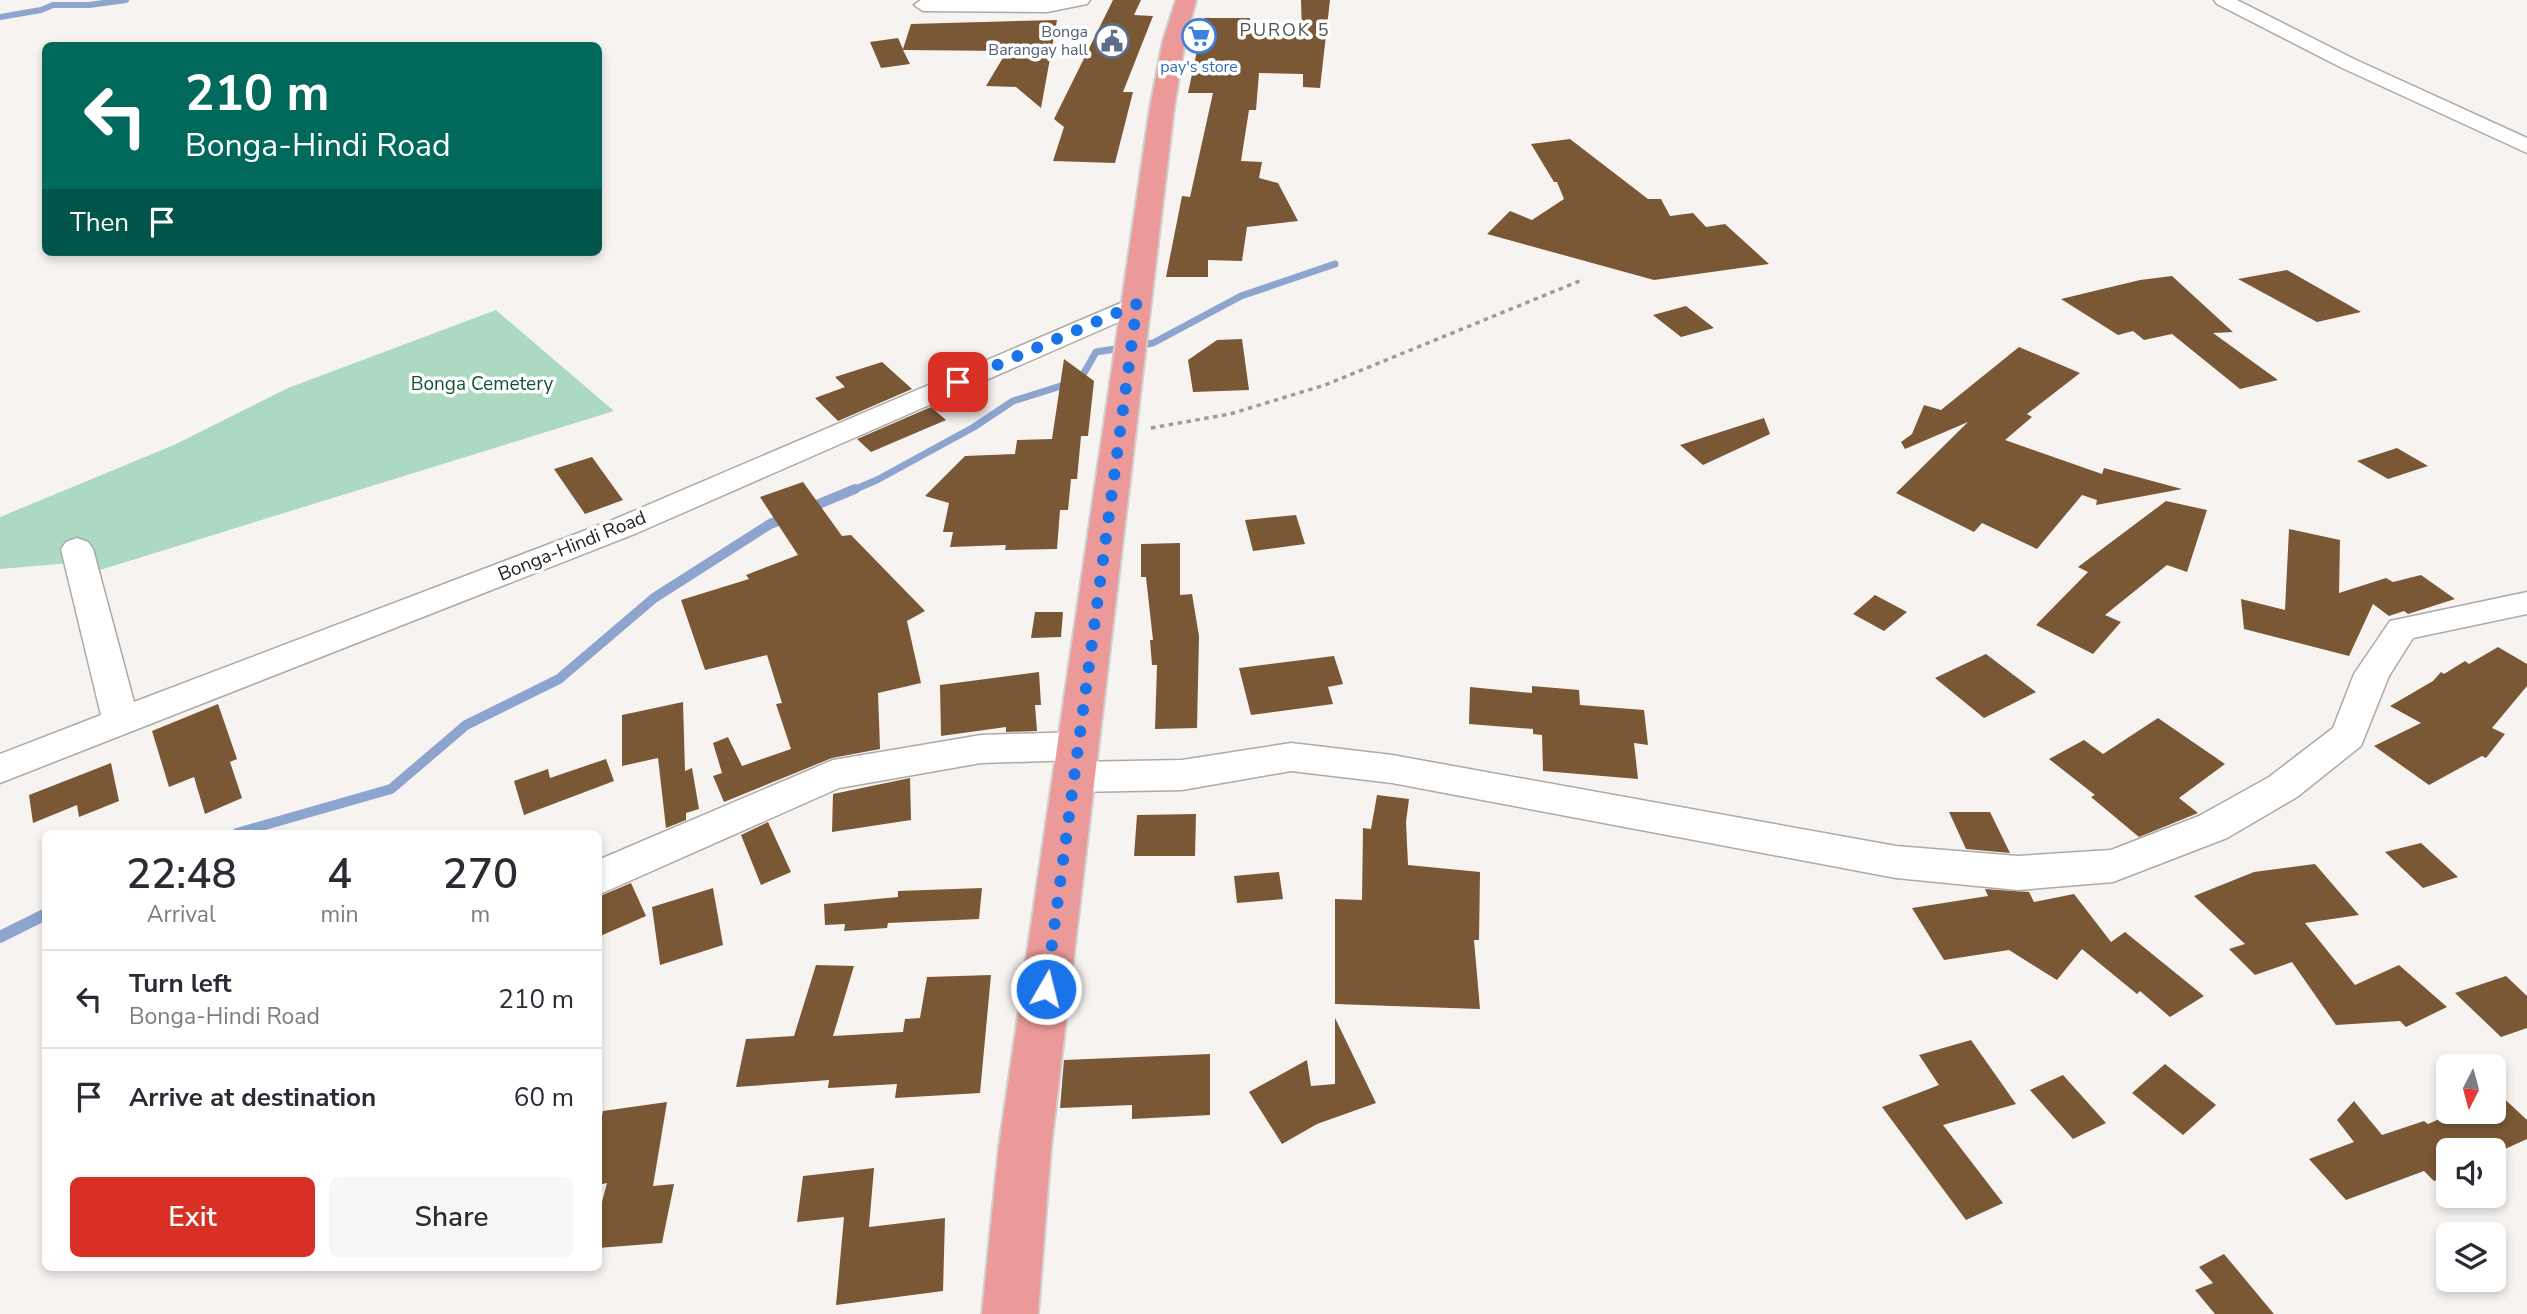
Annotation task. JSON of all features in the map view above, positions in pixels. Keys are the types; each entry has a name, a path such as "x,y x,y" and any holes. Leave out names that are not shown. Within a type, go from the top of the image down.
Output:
{"main road":[{"path":"1010,1314 1025,1147 1162,108 1174,41 1186,0"}],"street":[{"path":"923,5 1047,6 1081,0"},
{"path":"2223,0 2347,63 2527,146"},
{"name":"Bonga-Hindi Road","path":"0,769 1133,332"},
{"path":"78,549 121,722"},
{"path":"602,876 834,775 981,750 1182,775 1291,757 1392,769 1896,862 2018,873 2113,866 2213,827 2283,787 2348,736 2372,674 2402,629 2527,603"}],"path":[{"path":"1120,433 1230,414 1325,385 1582,280"}],"green space":[{"name":"Bonga Cemetery","path":"496,310 614,411 74,578 70,563 0,569 0,517 174,445 288,388"}],"building":[{"path":"1113,0 1141,0 1134,15 1153,16 1123,92 1133,92 1115,163 1053,161 1064,127 1054,119"},
{"path":"1301,0 1330,0 1320,88 1303,87 1303,74 1259,73 1256,110 1249,110 1241,161 1262,162 1259,178 1278,183 1298,221 1247,227 1242,261 1208,260 1208,277 1166,277 1182,196 1190,197 1213,93 1188,93 1204,18 1250,18 1249,32 1302,33"},
{"path":"1057,20 1041,108 1016,87 986,86 1007,51 903,50 910,64 881,68 870,42 898,38 903,49 911,24"},
{"path":"1570,139 1648,199 1661,199 1670,216 1693,213 1706,227 1725,224 1769,264 1654,280 1487,234 1510,211 1532,220 1564,199 1557,182 1554,182 1531,144"},
{"path":"2287,270 2361,312 2317,322 2238,279"},
{"path":"2172,276 2233,332 2213,333 2278,380 2240,389 2172,334 2144,340 2133,331 2118,335 2061,299 2140,280"},
{"path":"1686,306 1714,328 1681,337 1653,315"},
{"path":"1242,339 1249,390 1193,392 1188,360 1217,340"},
{"path":"2019,347 2080,373 2027,414 2032,417 2005,440 2102,474 2104,468 2182,489 2096,505 2097,500 2082,495 2037,549 1982,523 1974,532 1896,493 1968,422 1905,449 1901,442 1912,434 1924,405 1941,410"},
{"path":"1064,359 1094,381 1088,436 1081,436 1077,479 1071,479 1068,510 1060,510 1057,549 1005,550 1006,545 950,547 953,532 943,532 949,503 925,496 965,456 1015,454 1017,440 1052,439"},
{"path":"882,362 912,389 838,421 815,398 845,387 835,377"},
{"path":"931,407 946,420 871,452 857,439"},
{"path":"1764,418 1770,434 1703,465 1680,445"},
{"path":"2397,448 2428,466 2388,479 2357,461"},
{"path":"592,457 623,500 585,514 554,469"},
{"path":"803,482 842,536 851,535 925,611 907,621 921,683 878,693 880,749 832,758 724,802 713,776 722,773 713,743 728,737 742,766 791,749 776,704 782,703 767,655 705,670 681,600 749,579 746,575 798,555 760,497"},
{"path":"2166,501 2207,510 2187,572 2167,565 2105,615 2121,622 2093,654 2036,625 2088,572 2078,567"},
{"path":"1296,515 1305,544 1253,551 1245,520"},
{"path":"2289,529 2340,540 2339,593 2386,578 2393,582 2421,575 2455,599 2408,614 2404,611 2389,616 2373,604 2349,656 2244,629 2241,599 2285,610"},
{"path":"1180,543 1180,595 1192,594 1199,636 1197,728 1155,729 1157,665 1152,665 1150,640 1153,640 1146,577 1141,577 1141,544"},
{"path":"1875,595 1907,612 1884,631 1853,614"},
{"path":"1035,612 1063,612 1061,637 1031,638"},
{"path":"2498,647 2527,664 2527,686 2492,728 2505,734 2486,758 2482,756 2429,785 2374,746 2421,723 2390,706 2433,681 2441,672 2444,674 2465,661 2469,664"},
{"path":"1986,654 2036,692 1984,718 1935,678"},
{"path":"1334,656 1343,684 1328,687 1333,704 1251,715 1239,668"},
{"path":"1039,672 1041,705 1035,705 1037,731 1006,732 1006,727 941,736 940,685"},
{"path":"1532,686 1579,690 1580,705 1644,710 1648,745 1634,743 1638,779 1543,771 1542,735 1533,734 1533,729 1469,724 1470,687 1532,693"},
{"path":"683,702 685,771 692,768 699,809 686,813 686,820 666,828 658,758 622,766 622,715"},
{"path":"218,704 237,759 230,762 242,798 205,814 194,777 169,787 152,731"},
{"path":"2158,718 2225,764 2179,798 2198,813 2139,837 2091,797 2095,795 2049,759 2084,740 2103,754"},
{"path":"606,759 614,781 524,815 514,781 548,769 550,778"},
{"path":"111,763 119,801 79,817 77,805 33,823 29,795"},
{"path":"910,778 911,820 832,832 833,794"},
{"path":"1377,795 1409,799 1406,822 1408,865 1480,872 1479,940 1474,940 1480,1009 1335,1004 1335,899 1362,900 1363,828 1371,829"},
{"path":"1949,812 1990,812 2010,853 1966,849"},
{"path":"1196,814 1195,856 1134,856 1137,815"},
{"path":"768,822 791,872 761,885 741,835"},
{"path":"2421,843 2458,877 2423,888 2385,852"},
{"path":"2315,864 2359,915 2305,923 2355,985 2399,965 2447,1007 2406,1027 2400,1021 2336,1025 2292,962 2255,975 2229,949 2245,944 2194,896 2254,872"},
{"path":"1279,872 1283,899 1237,903 1234,876"},
{"path":"631,883 646,916 602,935 602,895"},
{"path":"713,888 723,945 660,965 652,907"},
{"path":"982,888 979,919 888,923 887,928 844,931 845,924 825,925 824,904 898,897 898,891"},
{"path":"1985,889 2029,892 2034,902 2074,894 2111,942 2125,932 2204,996 2170,1017 2140,991 2137,994 2082,949 2057,980 2009,950 1944,960 1912,908 1988,896"},
{"path":"816,965 854,966 833,1036 903,1032 905,1019 920,1018 927,977 991,975 980,1093 895,1098 897,1084 828,1088 829,1080 736,1087 746,1039 794,1036"},
{"path":"2506,976 2527,996 2527,1028 2501,1037 2455,993"},
{"path":"1335,1018 1376,1103 1317,1124 1282,1144 1249,1092 1307,1060 1311,1086 1335,1084"},
{"path":"1971,1040 2016,1104 1943,1125 2003,1203 1966,1220 1882,1107 1939,1085 1919,1055"},
{"path":"1210,1054 1210,1115 1132,1119 1132,1105 1060,1108 1064,1060"},
{"path":"2165,1064 2216,1105 2183,1135 2132,1093"},
{"path":"2063,1075 2106,1123 2073,1139 2030,1090"},
{"path":"2506,1100 2527,1120 2527,1139 2506,1149 2506,1138 2436,1138 2436,1180 2424,1171 2346,1200 2309,1159 2354,1142 2337,1120 2354,1101 2382,1135 2424,1121 2428,1124 2436,1121 2436,1124 2506,1124"},
{"path":"667,1102 653,1186 674,1184 662,1243 602,1248 602,1202 607,1183 602,1184 603,1111"},
{"path":"874,1168 869,1227 945,1218 943,1291 836,1305 844,1217 797,1222 803,1176"},
{"path":"2224,1254 2274,1314 2215,1314 2195,1290 2213,1283 2199,1267"}],"waterway":[{"path":"0,17 41,10 53,5 89,5 126,0"},
{"path":"851,491 877,480 974,427 1013,401 1080,380 1096,352 1153,343 1241,296 1335,264"},
{"path":"809,508 855,489"},
{"path":"248,830 391,789 466,725 559,679 654,598 770,524 788,517"},
{"path":"0,937 42,916"}],"place":[{"name":"pay's store","path":"1199,36"},
{"name":"Bonga Barangay hall","path":"1112,41"}],"district":[{"name":"PUROK 5","path":"1285,30"}],"route":[{"path":"958,382 1137,304 1046,989"}]}
